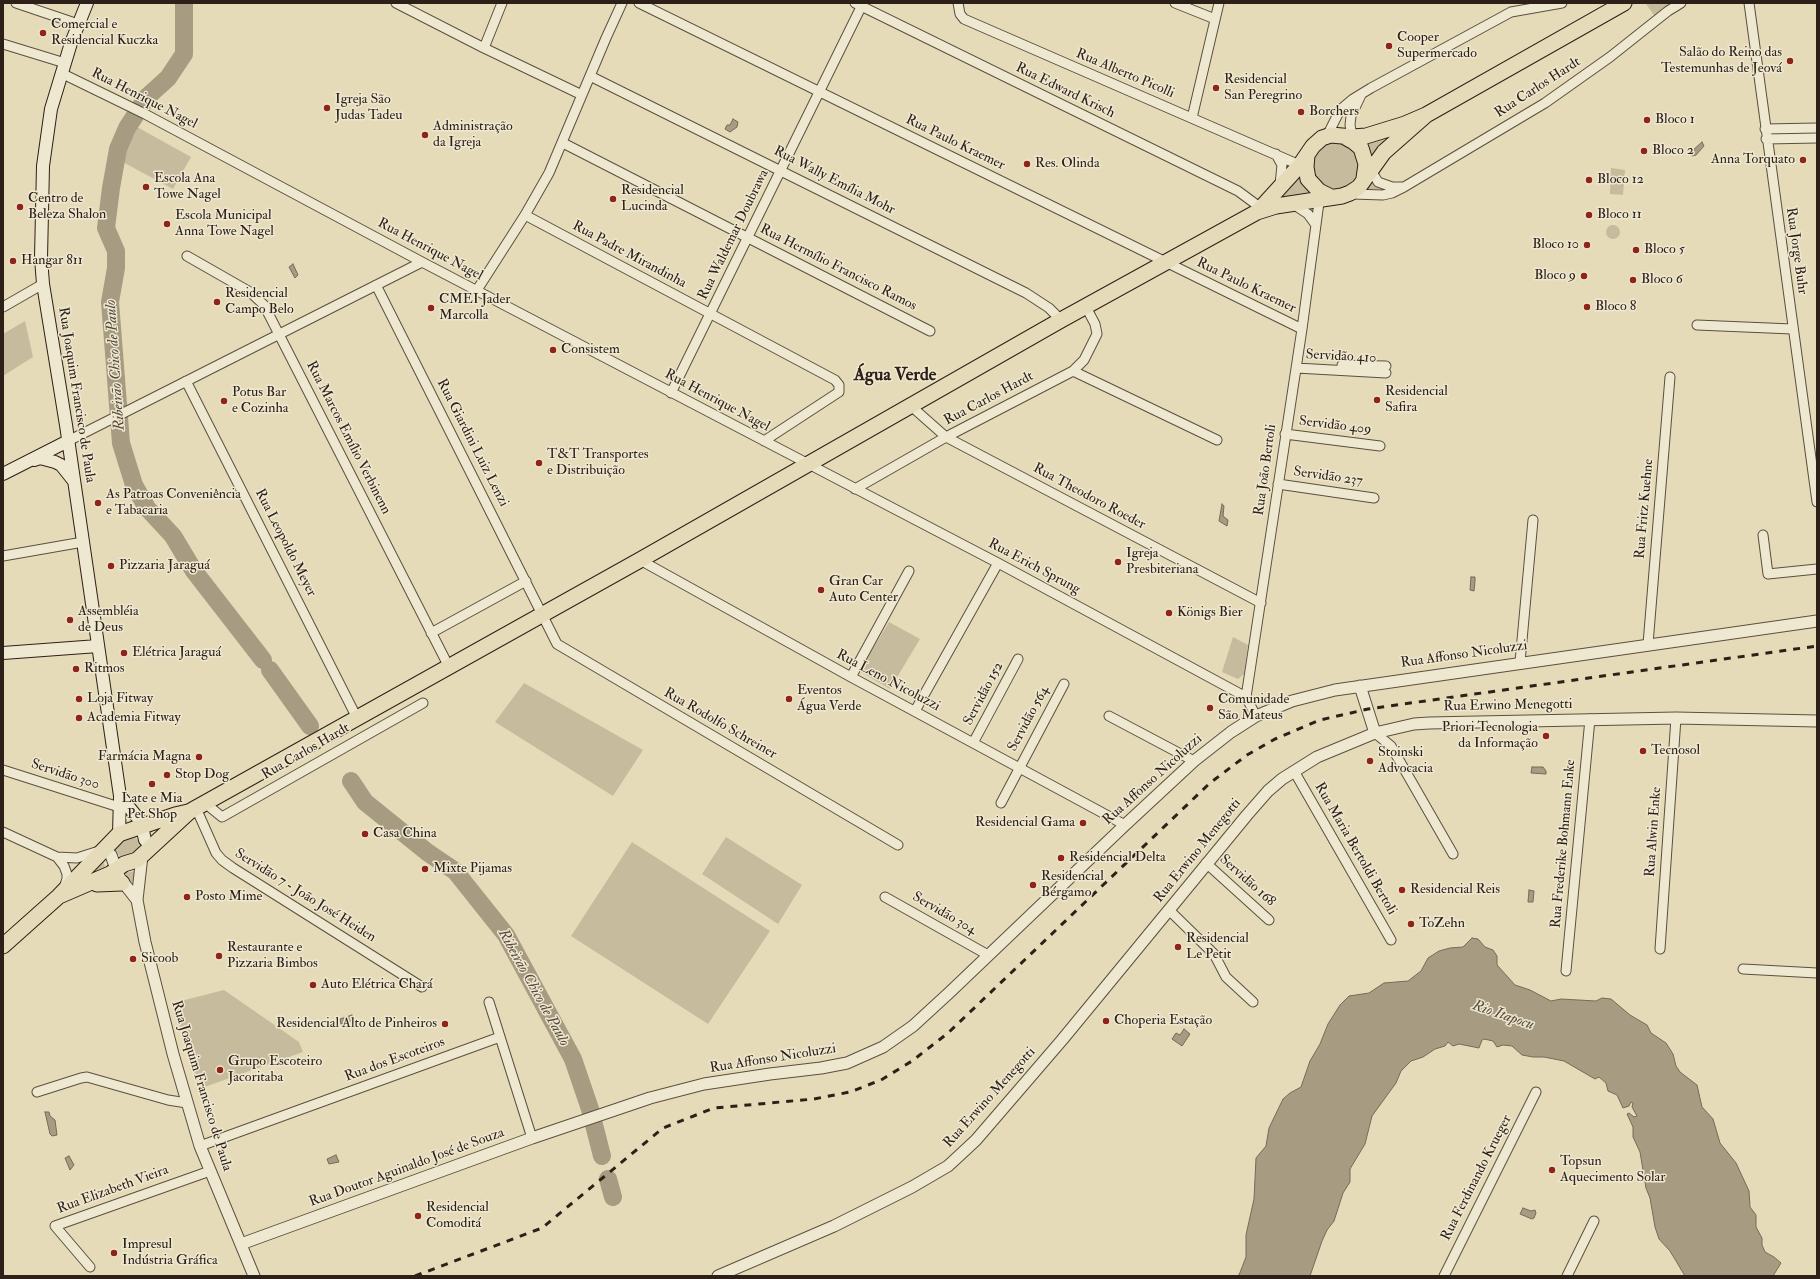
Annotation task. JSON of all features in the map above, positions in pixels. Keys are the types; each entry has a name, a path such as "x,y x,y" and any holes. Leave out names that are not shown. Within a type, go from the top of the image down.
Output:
{"highway":[{"path":"3,946 59,896 80,873 128,843 197,808 640,560 1061,320 1259,210 1305,164 1313,146 1327,136 1336,135 1351,139 1366,136 1384,131 1426,115 1624,3"},
{"path":"1259,210 1324,195 1348,194 1357,189 1366,168 1426,115"},
{"path":"1351,139 1361,148 1366,168"},
{"path":"1305,164 1309,181 1324,195"},
{"path":"59,896 121,872 114,860 128,843 197,808"}],"main road":[{"name":"Rua Joaquim Francisco de Paula","path":"87,3 63,68 51,109 43,166 40,221 43,284 74,480 120,801 128,843"},
{"path":"3,474 68,441"},
{"path":"28,461 40,458 55,462 61,465 74,480"},
{"path":"3,653 98,646"},
{"name":"Rua Joaquim Francisco de Paula","path":"120,801 128,843"}],"street":[{"path":"16,3 78,24"},
{"path":"396,3 484,48 582,95"},
{"path":"484,48 502,3"},
{"path":"477,290 525,215 546,178 563,143 622,3"},
{"name":"Rua Paulo Kraemer","path":"639,3 1302,329"},
{"name":"Rua Alberto Picolli","path":"958,3 960,14 964,19 1276,154 1305,164"},
{"path":"1175,3 1215,19"},
{"path":"1192,118 1219,3"},
{"path":"1327,136 1340,110 1362,94 1511,12 1562,3"},
{"name":"Rua Carlos Hardt","path":"1348,194 1383,195 1392,193 1404,187 1545,103 1610,57 1668,11 1681,3"},
{"name":"Rua Jorge Buhr","path":"1749,3 1766,139 1817,502"},
{"name":"Rua Waldemar Doubrawa","path":"672,393 819,92 860,4"},
{"name":"Rua Edward Krisch","path":"860,4 1231,188 1245,196 1259,210"},
{"name":"Rua Henrique Nagel","path":"3,44 63,68 128,105 422,262 807,464"},
{"name":"Rua Wally Emília Mohr","path":"590,76 1035,298 1061,320"},
{"path":"1351,139 1351,116 1362,94"},
{"path":"1765,129 1817,128"},
{"path":"1766,139 1817,138"},
{"name":"Rua Hermílio Francisco Ramos","path":"563,143 930,330"},
{"path":"1276,154 1281,161 1282,168 1282,176 1278,191"},
{"path":"1366,168 1378,182 1392,187 1404,187"},
{"name":"Rua João Bertoli","path":"1246,697 1302,329 1316,225 1324,195"},
{"path":"1290,203 1307,213 1316,225"},
{"name":"Rua Padre Mirandinha","path":"525,215 835,380 839,385 839,392 764,441"},
{"name":"Rua Marcos Emílio Verbinenn","path":"187,256 258,298 264,305 449,666"},
{"path":"68,441 422,262"},
{"path":"3,307 43,284"},
{"name":"Rua Giardini Luiz Lenzi","path":"376,285 542,614"},
{"name":"Rua Carlos Hardt","path":"856,489 946,437 1073,371 1084,360 1097,334 1095,324 1086,307"},
{"path":"1697,325 1792,329"},
{"path":"1296,366 1386,369"},
{"path":"1073,371 1217,440"},
{"name":"Rua Fritz Kuehne","path":"1648,644 1670,377"},
{"name":"Rua Leopoldo Meyer","path":"186,381 357,718"},
{"name":"Rua Theodoro Roeder","path":"911,406 946,437 1261,603"},
{"name":"Servidão 409","path":"1285,434 1380,446"},
{"name":"Rua Erich Sprung","path":"807,464 998,563 1246,697"},
{"name":"Servidão 237","path":"1278,484 1374,498"},
{"path":"1520,662 1533,520"},
{"path":"1763,535 1768,574 1817,569"},
{"path":"3,556 83,542"},
{"name":"Rua Leno Nicoluzzi","path":"640,560 915,712 1125,825"},
{"path":"915,712 998,563"},
{"path":"851,677 909,572"},
{"path":"431,633 526,581"},
{"name":"Rua Rodolfo Schreiner","path":"542,614 557,644 898,845"},
{"name":"Rua Affonso Nicoluzzi","path":"584,1120 684,1089 735,1079 821,1068 847,1063 866,1056 898,1038 988,956 1194,761 1231,732 1256,716 1307,697 1335,690 1520,662 1817,621"},
{"name":"Servidão 152","path":"974,743 1018,659"},
{"name":"Servidão 564","path":"1001,803 1064,684"},
{"path":"1360,686 1376,733 1391,746 1453,854"},
{"path":"1246,697 1256,716"},
{"name":"Rua Carlos Hardt","path":"197,808 222,817 423,703"},
{"path":"1109,716 1194,761"},
{"name":"Rua Erwino Menegotti","path":"718,1276 852,1217 912,1187 952,1162 976,1140 1066,1035 1169,910 1228,835 1268,791 1294,771 1316,757 1376,733 1414,724 1437,722 1676,718 1817,721"},
{"name":"Rua Alwin Enke","path":"1660,949 1676,718"},
{"name":"Rua Frederike Bohmann Enke","path":"1566,971 1590,719"},
{"name":"Servidão 300","path":"3,770 120,801"},
{"name":"Rua Maria Bertoldi Bertoli","path":"1294,771 1391,940"},
{"name":"Servidão 7 - João José Heiden","path":"197,808 216,854 222,860 422,987"},
{"path":"3,832 57,857 77,858 128,843"},
{"name":"Rua Joaquim Francisco de Paula","path":"128,843 145,942 173,1054 200,1146 254,1276"},
{"path":"57,857 64,866 67,874 65,885 59,896"},
{"name":"Servidão 168","path":"1206,863 1269,920"},
{"path":"121,872 137,900"},
{"name":"Servidão 304","path":"885,897 988,956"},
{"path":"1169,910 1214,954 1226,977 1253,1002"},
{"path":"1743,969 1817,973"},
{"path":"489,1002 532,1138"},
{"name":"Rua dos Escoteiros","path":"200,1146 500,1037"},
{"path":"37,1092 87,1077 168,1100 188,1103"},
{"name":"Rua Ferdinando Krueger","path":"1444,1276 1536,1092"},
{"name":"Rua Doutor Aguinaldo José de Souza","path":"241,1244 584,1120"},
{"name":"Rua Elizabeth Vieira","path":"90,1267 55,1226 210,1171"},
{"path":"1567,1276 1594,1221"}],"shaded area":[{"path":"1674,3 1660,12 1656,18 1646,4"},
{"path":"137,127 191,157 173,189 119,160"},
{"path":"1397,130 1379,148 1372,154 1365,142"},
{"path":"1331,143 1339,143 1348,147 1354,153 1358,166 1354,179 1348,185 1339,189 1331,189 1322,185 1316,179 1312,170 1312,162 1316,153 1322,147"},
{"path":"1611,168 1625,170 1623,195 1610,194"},
{"path":"1299,171 1302,181 1310,195 1281,197 1280,196"},
{"path":"1370,177 1387,189 1363,190"},
{"path":"1610,225 1616,225 1620,229 1620,235 1616,239 1610,239 1606,235 1606,229"},
{"path":"25,321 33,357 3,376 3,334"},
{"path":"889,622 920,639 890,689 859,671"},
{"path":"1233,637 1248,645 1244,674 1238,679 1222,672"},
{"path":"524,683 643,750 613,796 495,722"},
{"path":"133,835 140,842 138,852 122,858 115,851 115,844"},
{"path":"726,837 802,885 778,924 702,874"},
{"path":"632,842 770,931 708,1024 571,936"},
{"path":"103,859 105,868 86,878"},
{"path":"135,871 134,881 131,882 126,877 126,873"},
{"path":"224,990 299,1042 303,1052 199,1089 173,1003"}],"water":[{"path":"733,119 738,122 737,127 730,132 725,129 727,125 730,125"},
{"path":"1702,142 1704,146 1696,155 1692,156 1691,152"},
{"path":"293,264 298,275 295,278 289,267"},
{"path":"1222,504 1224,506 1223,516 1228,520 1227,526 1219,521"},
{"path":"1471,577 1475,577 1474,591 1470,590"},
{"path":"1532,767 1543,767 1546,774 1531,773"},
{"path":"1529,890 1534,891 1533,902 1528,902"},
{"name":"Rio Itapocu","path":"1472,938 1478,939 1485,947 1493,950 1497,956 1497,965 1515,985 1530,990 1551,1001 1561,999 1596,1001 1602,998 1611,999 1630,1015 1647,1025 1651,1033 1666,1043 1673,1054 1676,1066 1680,1072 1697,1085 1702,1107 1713,1119 1720,1143 1736,1163 1749,1191 1750,1207 1756,1215 1756,1227 1762,1238 1762,1245 1765,1252 1781,1263 1773,1276 1685,1276 1670,1251 1659,1239 1655,1227 1640,1152 1633,1137 1633,1127 1627,1114 1629,1113 1634,1117 1637,1116 1632,1107 1633,1103 1631,1102 1629,1106 1623,1108 1617,1095 1608,1091 1606,1083 1599,1077 1595,1079 1564,1061 1522,1055 1512,1046 1503,1045 1497,1047 1493,1041 1484,1039 1482,1040 1479,1048 1459,1044 1453,1046 1448,1042 1445,1046 1435,1049 1423,1057 1411,1061 1401,1071 1396,1083 1372,1116 1365,1144 1350,1169 1350,1182 1343,1193 1334,1221 1327,1230 1322,1241 1310,1276 1236,1276 1239,1275 1246,1257 1246,1235 1254,1199 1256,1158 1266,1146 1269,1128 1283,1099 1301,1087 1310,1061 1320,1044 1328,1024 1340,1005 1349,996 1369,993 1384,983 1408,981 1421,971 1428,958 1439,951 1463,947"},
{"path":"352,1015 354,1020 341,1024 340,1019"},
{"path":"1184,1029 1190,1034 1182,1046 1172,1039 1176,1033 1180,1035"},
{"path":"45,1112 49,1112 50,1116 55,1120 57,1135 52,1136 50,1134"},
{"path":"336,1155 339,1162 329,1164 327,1159"},
{"path":"69,1156 74,1165 70,1170 65,1158"},
{"path":"1523,1208 1531,1211 1535,1210 1536,1213 1534,1218 1532,1219 1520,1214"}],"waterway":[{"name":"Ribeirão Chico de Paulo","path":"184,3 184,54 168,78 147,97 127,128 118,149 111,188 106,228 116,251 116,268 110,302 121,443 134,485 147,508 173,536 194,571 263,660"},
{"name":"Ribeirão Chico de Paulo","path":"270,670 310,726"},
{"name":"Ribeirão Chico de Paulo","path":"351,781 365,802 427,852 455,871 506,935 573,1059 590,1109 602,1156"},
{"name":"Ribeirão Chico de Paulo","path":"608,1179 613,1197"}],"railway":[{"path":"415,1276 542,1228 663,1128 714,1108 814,1099 850,1092 881,1080 912,1061 948,1033 1210,783 1247,755 1275,739 1320,720 1368,709 1817,646"}],"place":[{"name":"Comercial e Residencial Kuczka","path":"43,33"},
{"name":"Cooper Supermercado","path":"1389,46"},
{"name":"Salão do Reino das Testemunhas de Jeová","path":"1790,61"},
{"name":"Residencial San Peregrino","path":"1216,88"},
{"name":"Igreja São Judas Tadeu","path":"327,108"},
{"name":"Borchers","path":"1301,112"},
{"name":"Bloco 1","path":"1647,120"},
{"name":"Administração da Igreja","path":"425,135"},
{"name":"Bloco 2","path":"1644,151"},
{"name":"Anna Torquato","path":"1803,160"},
{"name":"Res. Olinda","path":"1027,164"},
{"name":"Bloco 12","path":"1589,180"},
{"name":"Escola Ana Towe Nagel","path":"146,187"},
{"name":"Residencial Lucinda","path":"613,199"},
{"name":"Centro de Beleza Shalon","path":"20,207"},
{"name":"Bloco 11","path":"1589,215"},
{"name":"Escola Municipal Anna Towe Nagel","path":"167,224"},
{"name":"Bloco 10","path":"1587,245"},
{"name":"Bloco 5","path":"1636,250"},
{"name":"Hangar 811","path":"13,261"},
{"name":"Bloco 9","path":"1584,276"},
{"name":"Bloco 6","path":"1633,280"},
{"name":"Residencial Campo Belo","path":"217,302"},
{"name":"Bloco 8","path":"1587,307"},
{"name":"CMEI Jader Marcolla","path":"431,308"},
{"name":"Consistem","path":"553,350"},
{"name":"Residencial Safira","path":"1377,400"},
{"name":"Potus Bar e Cozinha","path":"224,401"},
{"name":"T&T Transportes e Distribuição","path":"539,463"},
{"name":"As Patroas Conveniência e Tabacaria","path":"98,503"},
{"name":"Igreja Presbiteriana","path":"1118,562"},
{"name":"Pizzaria Jaraguá","path":"111,566"},
{"name":"Gran Car Auto Center","path":"821,590"},
{"name":"Königs Bier","path":"1169,613"},
{"name":"Assembléia de Deus","path":"70,620"},
{"name":"Elétrica Jaraguá","path":"124,653"},
{"name":"Ritmos","path":"76,669"},
{"name":"Loja Fitway","path":"79,699"},
{"name":"Eventos Água Verde","path":"789,699"},
{"name":"Comunidade São Mateus","path":"1210,708"},
{"name":"Academia Fitway","path":"79,718"},
{"name":"Priori Tecnologia da Informação","path":"1546,736"},
{"name":"Tecnosol","path":"1643,751"},
{"name":"Farmácia Magna","path":"199,757"},
{"name":"Stoinski Advocacia","path":"1370,761"},
{"name":"Stop Dog","path":"167,775"},
{"name":"Late e Mia Pet Shop","path":"152,784"},
{"name":"Residencial Gama","path":"1083,823"},
{"name":"Casa China","path":"365,834"},
{"name":"Residencial Delta","path":"1061,858"},
{"name":"Mixte Pijamas","path":"425,869"},
{"name":"Residencial Bérgamo","path":"1033,885"},
{"name":"Residencial Reis","path":"1402,890"},
{"name":"Posto Mime","path":"187,897"},
{"name":"ToZehn","path":"1411,924"},
{"name":"Residencial Le Petit","path":"1178,947"},
{"name":"Restaurante e Pizzaria Bimbos","path":"219,956"},
{"name":"Sicoob","path":"133,959"},
{"name":"Auto Elétrica Chará","path":"313,985"},
{"name":"Choperia Estação","path":"1106,1021"},
{"name":"Residencial Alto de Pinheiros","path":"445,1024"},
{"name":"Grupo Escoteiro Jacoritaba","path":"220,1070"},
{"name":"Topsun Aquecimento Solar","path":"1552,1170"},
{"name":"Residencial Comoditá","path":"418,1216"},
{"name":"Impresul Indústria Gráfica","path":"114,1253"}],"district":[{"name":"Água Verde","path":"895,376"}]}
